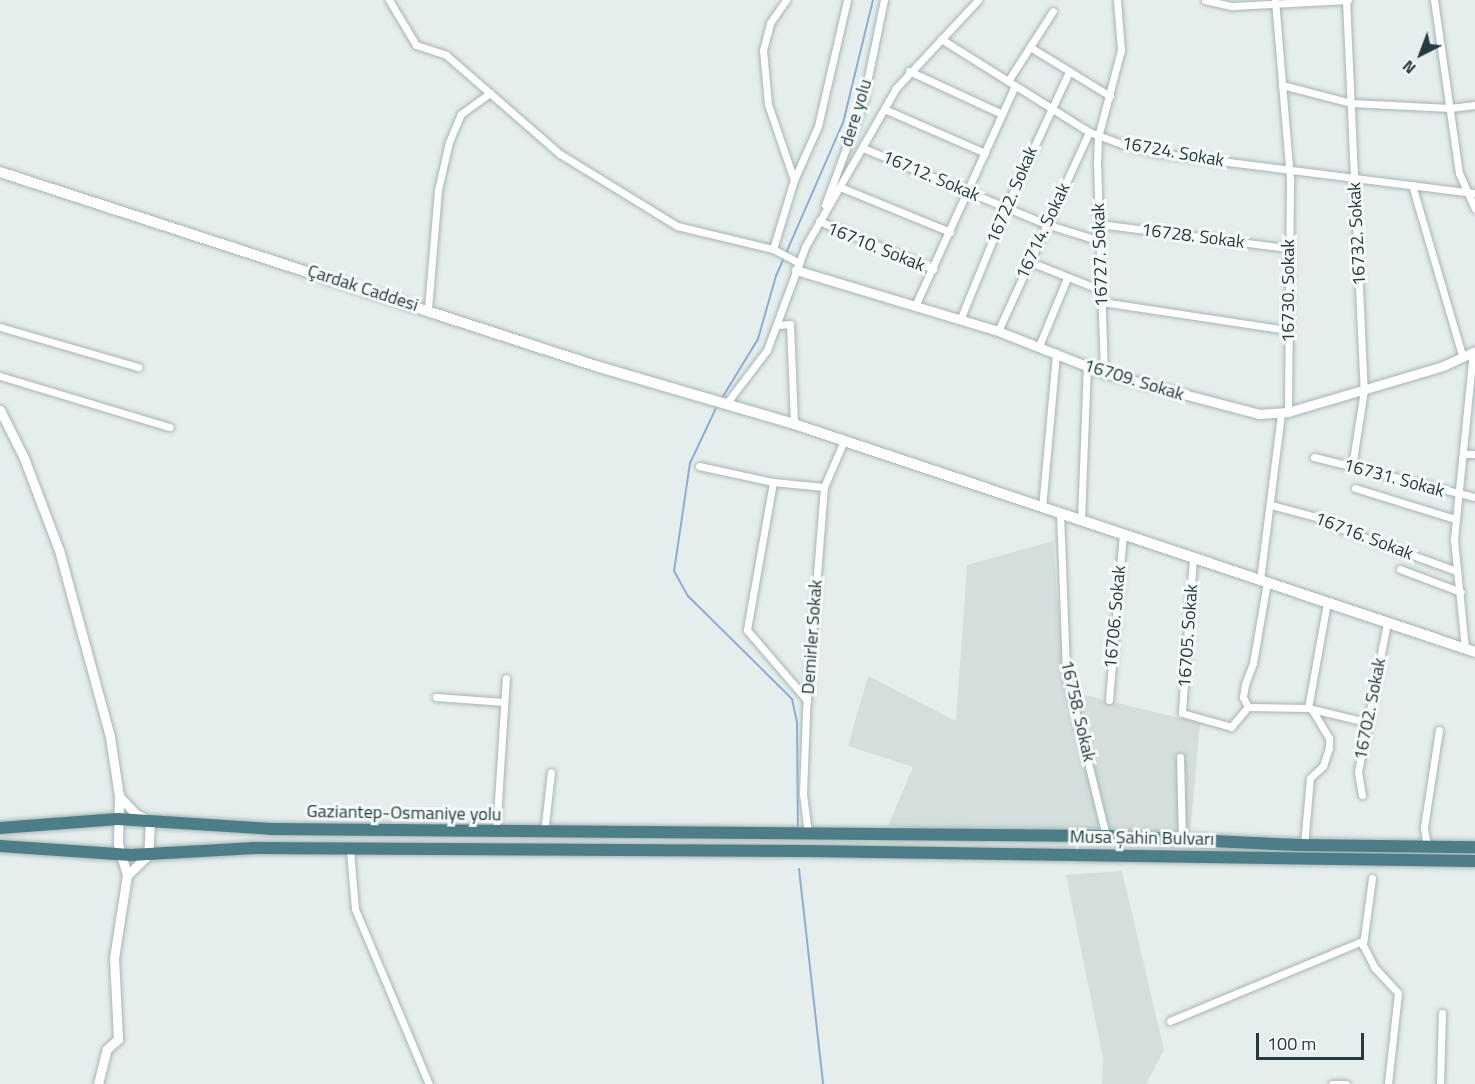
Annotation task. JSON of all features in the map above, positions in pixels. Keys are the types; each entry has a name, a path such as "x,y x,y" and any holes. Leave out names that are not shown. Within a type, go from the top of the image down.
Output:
{"highway":[{"name":"Gaziantep-Osmaniye yolu","path":"0,828 118,819 271,829 809,836"},
{"name":"Musa Şahin Bulvarı","path":"809,836 1106,836 1304,845 1475,847"},
{"name":"Gaziantep-Osmaniye yolu","path":"0,846 120,855 255,848 808,851"},
{"name":"Musa Şahin Bulvarı","path":"808,851 1475,861"}],"main road":[{"name":"Çardak Caddesi","path":"0,172 694,396 794,424 843,443 1470,650"}],"street":[{"path":"389,0 416,45 446,55 560,154 677,226 775,251 789,258 797,267"},
{"path":"786,0 770,23 762,64 768,104 794,180"},
{"path":"775,251 794,180 818,126 847,0"},
{"name":"dere yolu","path":"818,224 863,102 884,0"},
{"path":"724,404 756,367 778,325 797,267 818,224 884,109 909,70 978,0"},
{"name":"16727. Sokak","path":"1104,373 1098,137 1121,50 1117,0"},
{"path":"1204,0 1232,6 1347,0"},
{"name":"16732. Sokak","path":"1347,0 1364,390 1352,467"},
{"path":"1434,0 1459,173 1471,192 1475,209"},
{"name":"16730. Sokak","path":"1248,707 1245,684 1254,663 1271,505 1285,413 1289,170 1275,2"},
{"path":"1008,81 1053,11"},
{"name":"16724. Sokak","path":"941,39 1098,137 1157,153 1471,192"},
{"path":"1030,47 1110,96"},
{"path":"909,70 1002,114"},
{"name":"16722. Sokak","path":"960,320 1006,207 1069,72"},
{"path":"1282,85 1351,103 1450,108 1475,105"},
{"path":"915,306 1015,86"},
{"path":"428,309 438,190 448,142 460,114 490,93"},
{"path":"884,109 985,153"},
{"name":"16714. Sokak","path":"998,331 1028,261 1089,132"},
{"name":"16712. Sokak","path":"863,148 1046,224 1100,241"},
{"path":"1412,185 1463,358"},
{"path":"840,187 950,232"},
{"name":"16710. Sokak","path":"818,224 933,270"},
{"name":"16728. Sokak","path":"1099,224 1287,248"},
{"path":"1028,261 1101,290"},
{"name":"16709. Sokak","path":"797,267 998,331 1104,373 1220,406 1285,413 1364,390 1463,358 1474,352"},
{"path":"1039,346 1067,278"},
{"path":"1102,302 1288,330"},
{"path":"778,325 790,324 794,424"},
{"path":"0,327 138,367"},
{"path":"1470,650 1456,571 1455,519 1462,454 1471,405 1474,352"},
{"path":"1042,508 1056,353"},
{"path":"1081,520 1087,366"},
{"path":"0,376 169,426"},
{"path":"0,410 24,458 59,550 108,727 119,796 120,855 127,874 114,958 118,1039 107,1049 98,1084"},
{"name":"Demirler Sokak","path":"809,836 803,794 807,700 824,487 843,443"},
{"path":"1462,454 1475,453"},
{"name":"16731. Sokak","path":"1314,457 1457,495 1475,497"},
{"path":"699,466 773,482 824,487"},
{"path":"773,482 747,630 807,700"},
{"path":"1355,488 1455,519"},
{"name":"16716. Sokak","path":"1271,505 1331,521 1336,527 1456,571"},
{"name":"16758. Sokak","path":"1060,514 1066,673 1106,836"},
{"name":"16706. Sokak","path":"1109,700 1123,535"},
{"name":"16705. Sokak","path":"1193,558 1182,714 1232,727 1248,707"},
{"path":"1400,569 1461,592"},
{"path":"1304,845 1310,778 1323,766 1329,748 1329,738 1310,709 1328,602"},
{"name":"16702. Sokak","path":"1362,795 1358,772 1387,623"},
{"path":"496,832 506,678"},
{"path":"436,697 504,702"},
{"path":"1248,707 1310,709 1366,722"},
{"path":"1427,847 1424,826 1440,730"},
{"path":"1180,757 1182,838"},
{"path":"544,833 551,772"},
{"path":"119,796 136,814 150,821 148,855 127,874"},
{"path":"350,850 355,909 429,1084"},
{"path":"1372,878 1362,941 1369,960 1395,987 1388,1084"},
{"path":"1170,1021 1362,941"},
{"path":"1440,1084 1442,1013"},
{"path":"1332,1084 1346,1084"}],"shaded area":[{"path":"1053,541 1064,690 1200,723 1189,845 888,826 913,767 848,746 868,676 956,721 967,565"},
{"path":"1122,871 1164,1050 1146,1084 1102,1084 1103,1058 1066,875"}],"waterway":[{"path":"722,398 758,339 776,276 843,123 873,0"},
{"path":"717,406 690,463 674,571 688,596 792,699 797,722 798,830"},
{"path":"799,869 823,1084"}]}
